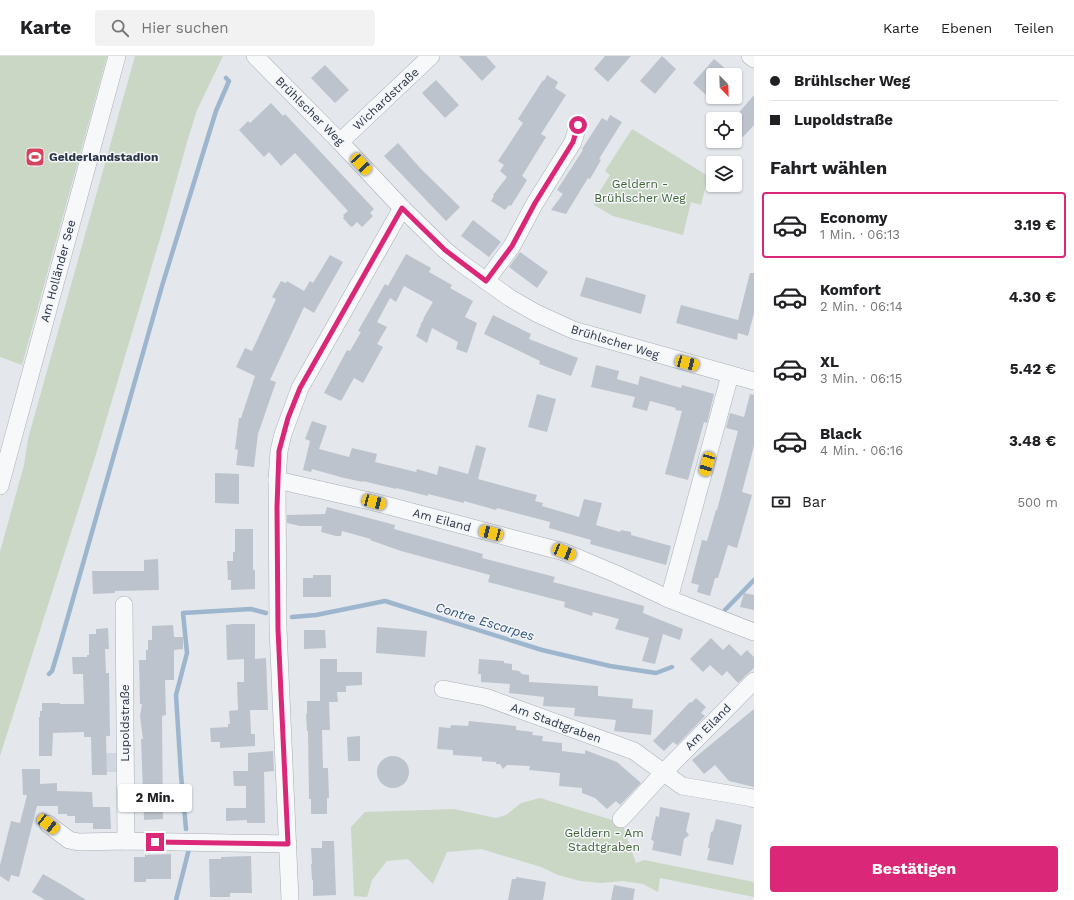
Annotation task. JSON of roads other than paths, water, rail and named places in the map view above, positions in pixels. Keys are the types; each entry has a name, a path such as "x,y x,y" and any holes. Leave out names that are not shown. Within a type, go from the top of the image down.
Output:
{"street":[{"name":"Am Holländer See","path":"0,486 118,56"},
{"name":"Brühlscher Weg","path":"256,56 402,208 445,250 486,281 536,313 573,330 754,381"},
{"name":"Wichardstraße","path":"340,142 431,56"},
{"path":"750,56 754,59"},
{"path":"486,281 512,246 535,203 573,142 578,125"},
{"path":"290,900 278,629 277,480 279,451 283,434 300,388 402,208"},
{"path":"669,599 730,375"},
{"name":"Am Eiland","path":"277,480 374,502 564,552 669,599 754,632"},
{"name":"Lupoldstraße","path":"124,605 126,841"},
{"name":"Am Eiland","path":"663,773 754,681"},
{"name":"Am Stadtgraben","path":"443,689 485,697 634,751 682,786 754,799"},
{"path":"621,819 663,773"},
{"path":"48,824 69,840 79,842 126,841 288,844"}],"waterway":[{"path":"49,674 52,671 59,648 162,286 216,111 229,81 226,78"},
{"name":"Contre Escarpes","path":"725,610 754,580"},
{"name":"Contre Escarpes","path":"292,617 316,615 385,601 542,650 610,666 656,673 672,667"},
{"name":"Contre Escarpes","path":"186,829 176,695 187,653 183,613 251,609 266,613"},
{"name":"Contre Escarpes","path":"176,900 189,849"}],"place":[{"name":"Gelderlandstadion","path":"35,157"}],"park label":[{"name":"Geldern - Brühlscher Weg","path":"640,191"},
{"name":"Geldern - Am Stadtgraben","path":"604,840"}]}
